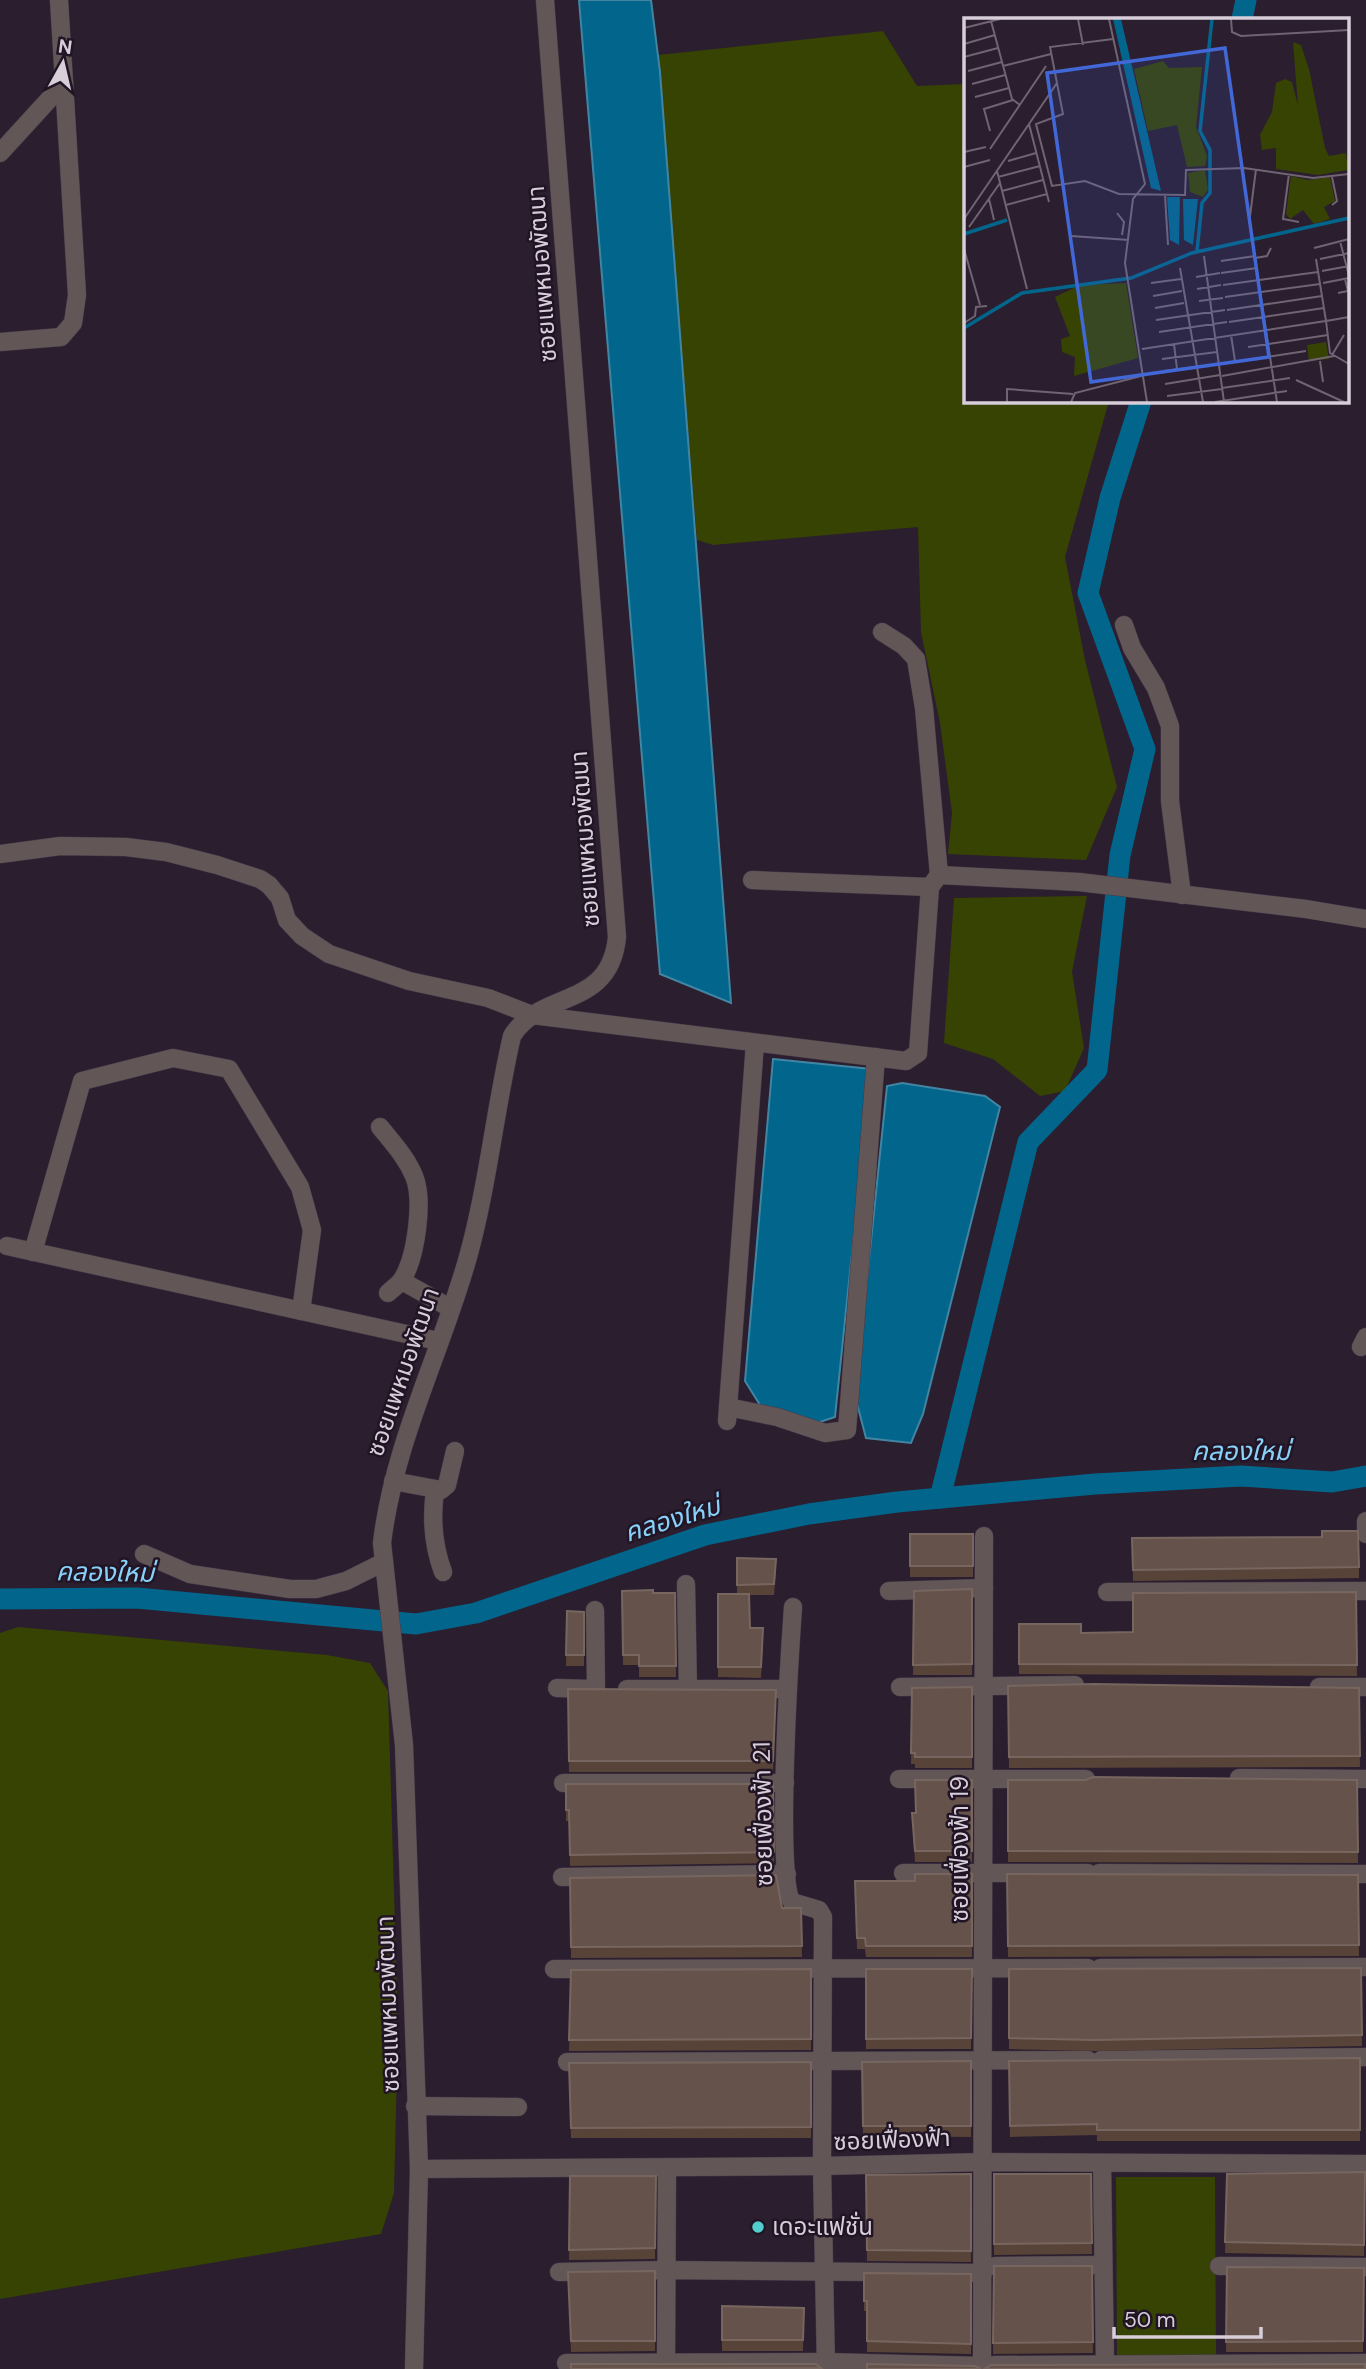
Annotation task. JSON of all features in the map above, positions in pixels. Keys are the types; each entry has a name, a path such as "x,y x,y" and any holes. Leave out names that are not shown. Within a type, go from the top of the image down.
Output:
{"street":[{"path":"0,342 61,337 74,323 77,295 60,0"},
{"name":"ซอยแพหมอพัฒนา","path":"414,2369 419,2169 404,1745 382,1543 393,1481 468,1257 512,1036 532,1015 579,995 603,976 615,958 617,916 545,0"},
{"path":"0,153 64,83"},
{"path":"1124,625 1132,648 1156,688 1170,726 1170,801 1182,895"},
{"path":"0,854 60,846 125,847 166,852 260,878 280,898 287,920 302,936 329,954 409,981 488,998 532,1015 906,1061 918,1053 935,881 924,708 916,659 904,646 882,632"},
{"path":"751,880 1079,882 1306,909 1366,919"},
{"path":"755,1043 727,1414 787,1420 825,1433 847,1430 876,1057"},
{"path":"33,1252 82,1081 173,1058 229,1069 300,1187 312,1230 301,1311"},
{"path":"380,1127 405,1158 417,1187 411,1262 395,1287 452,1304"},
{"path":"7,1246 438,1341"},
{"path":"393,1481 435,1491 447,1485 455,1451"},
{"path":"435,1491 433,1534 443,1572"},
{"path":"1366,1521 1366,1534"},
{"name":"ซอยเฟื่องฟ้า 19","path":"984,1536 984,2162 989,2269 986,2367"},
{"path":"144,1554 190,1574 316,1590 346,1581 384,1562"},
{"path":"686,1584 688,1689"},
{"path":"889,1591 984,1588"},
{"path":"1107,1592 1366,1591"},
{"name":"ซอยเฟื่องฟ้า 21","path":"793,1607 785,1783 787,1874 792,1902 822,1913 822,2166 826,2366"},
{"path":"595,1610 596,1689"},
{"path":"900,1687 1088,1685"},
{"path":"1301,1687 1366,1688"},
{"path":"557,1688 788,1689"},
{"path":"1224,1778 1366,1779"},
{"path":"899,1779 1086,1779"},
{"path":"563,1783 785,1783"},
{"path":"904,1872 1366,1874"},
{"path":"562,1877 787,1874"},
{"path":"554,1969 1366,1967"},
{"path":"567,2062 1366,2057"},
{"path":"415,2106 518,2107"},
{"name":"ซอยเฟื่องฟ้า","path":"419,2169 984,2162 1366,2164"},
{"path":"1102,2163 1105,2364"},
{"path":"666,2363 664,2270 667,2168"},
{"path":"559,2272 664,2270 826,2273 1103,2265"},
{"path":"1219,2266 1366,2267"},
{"path":"566,2363 986,2367 1366,2363"}],"green space":[{"path":"883,31 917,86 964,84 964,402 1109,402 1065,557 1085,660 1117,787 1086,860 948,854 952,813 940,723 921,632 918,527 713,545 697,540 658,55"},
{"path":"1087,896 1072,972 1084,1048 1065,1091 1040,1096 993,1059 944,1043 954,898"},
{"path":"18,1627 327,1655 370,1663 388,1691 398,2026 394,2193 381,2234 0,2299 0,1633"},
{"path":"1116,2177 1215,2177 1216,2355 1117,2355"}],"water":[{"path":"579,0 651,0 660,72 731,1003 660,974"},
{"path":"773,1059 871,1069 835,1417 808,1426 760,1405 745,1381"},
{"path":"902,1083 985,1096 1000,1107 923,1414 911,1443 866,1438 855,1396 887,1086"}],"building":[{"path":"1322,1531 1358,1531 1359,1567 1133,1570 1132,1538 1322,1537"},
{"path":"910,1534 973,1534 973,1566 910,1566"},
{"path":"737,1558 776,1559 774,1584 737,1585"},
{"path":"972,1589 972,1664 913,1665 914,1591"},
{"path":"653,1590 653,1593 675,1593 676,1666 639,1666 639,1655 623,1655 622,1591"},
{"path":"1356,1592 1357,1665 1019,1664 1019,1624 1081,1624 1081,1633 1133,1632 1133,1593"},
{"path":"718,1594 749,1594 750,1628 763,1628 761,1667 718,1667"},
{"path":"567,1611 584,1612 584,1655 566,1655"},
{"path":"1094,1684 1359,1688 1360,1756 1009,1757 1008,1686"},
{"path":"972,1687 972,1757 915,1757 915,1753 911,1753 912,1688"},
{"path":"568,1689 776,1690 773,1761 569,1761"},
{"path":"1093,1777 1357,1780 1358,1852 1008,1851 1008,1780 1086,1780"},
{"path":"915,1780 972,1780 972,1851 915,1851 912,1813 916,1813"},
{"path":"566,1784 773,1784 774,1852 570,1855"},
{"path":"915,1874 972,1874 972,1946 866,1946 865,1938 857,1938 855,1881 915,1881"},
{"path":"1007,1874 1358,1875 1359,1945 1008,1946"},
{"path":"776,1875 782,1908 801,1908 802,1946 571,1947 570,1878"},
{"path":"1361,1968 1362,2035 1094,2040 1009,2038 1009,1969"},
{"path":"811,1969 811,2039 569,2040 571,1970"},
{"path":"866,1969 972,1969 971,2038 866,2039"},
{"path":"1360,2058 1360,2130 1097,2130 1097,2124 1010,2126 1009,2061"},
{"path":"971,2061 971,2126 863,2126 862,2062"},
{"path":"811,2062 811,2127 571,2128 569,2063"},
{"path":"1365,2172 1364,2245 1225,2242 1227,2174"},
{"path":"971,2174 971,2251 867,2250 866,2175"},
{"path":"994,2174 1091,2174 1092,2243 994,2244"},
{"path":"570,2176 656,2176 655,2248 569,2250"},
{"path":"994,2266 1092,2266 1093,2342 993,2343"},
{"path":"1227,2267 1364,2268 1363,2341 1226,2342"},
{"path":"655,2271 655,2341 571,2341 568,2272"},
{"path":"864,2273 971,2274 971,2344 867,2341"},
{"path":"722,2306 804,2308 803,2340 722,2340"},
{"path":"571,2364 816,2364 821,2368 571,2369"},
{"path":"867,2364 975,2366 981,2369 867,2369"},
{"path":"1365,2364 1365,2369 984,2369 991,2365"}],"waterway":[{"path":"1242,18 1246,0"},
{"path":"940,1498 1028,1142 1097,1070 1120,855 1145,749 1088,593 1110,498 1141,402"},
{"name":"คลองใหม่","path":"0,1599 137,1598 416,1624 476,1613 705,1535 809,1514 897,1502 1095,1484 1241,1476 1332,1482 1366,1476"}],"place":[{"name":"เดอะแฟชั่น","path":"758,2227"}]}
